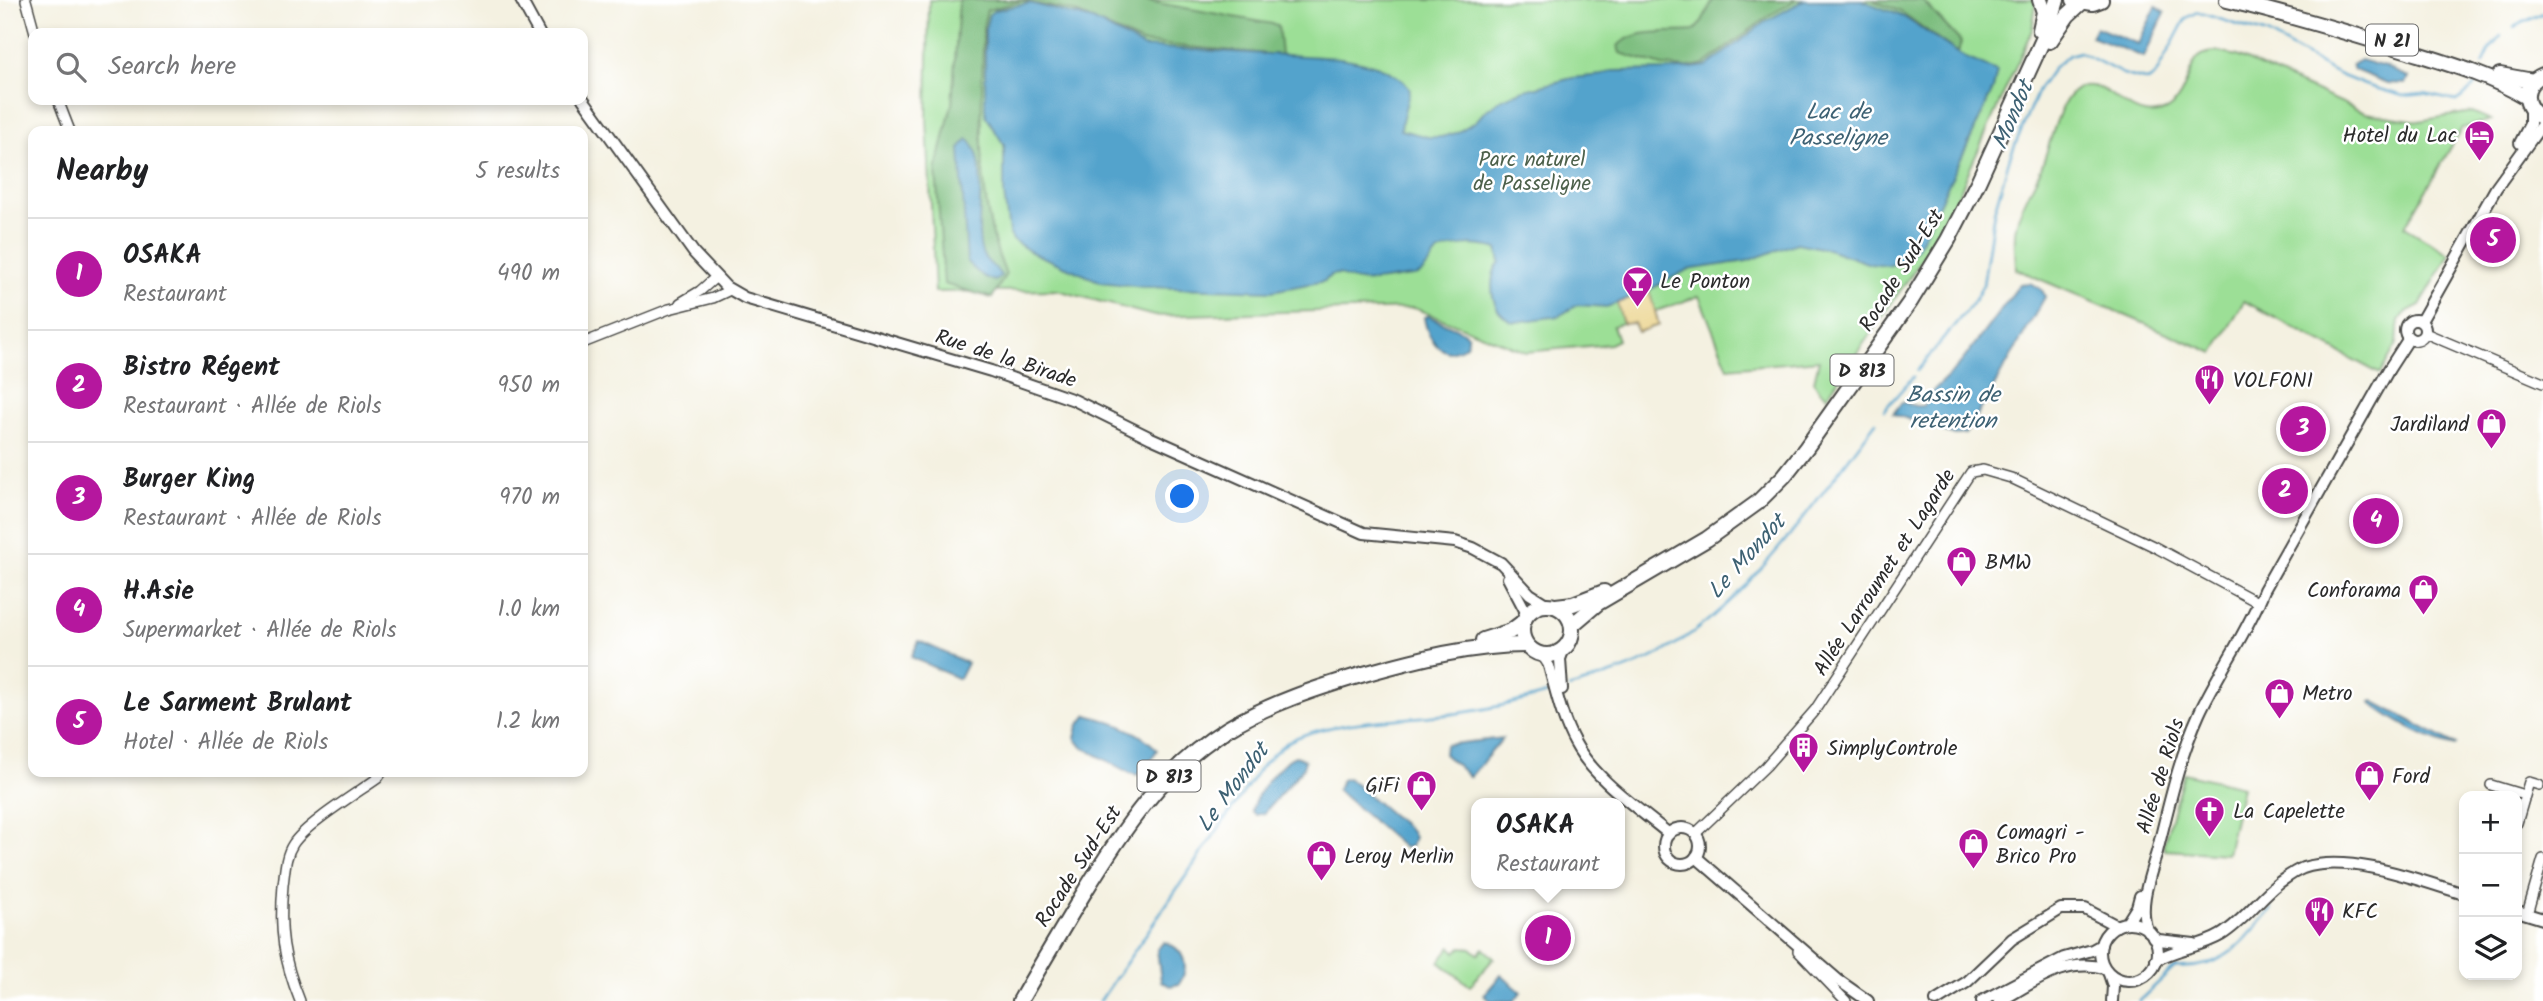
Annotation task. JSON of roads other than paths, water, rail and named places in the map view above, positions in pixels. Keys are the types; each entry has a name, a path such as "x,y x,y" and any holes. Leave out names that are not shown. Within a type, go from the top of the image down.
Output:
{"main road":[{"name":"D 813","path":"2006,118 2007,104 2043,23 2044,12 2040,0"},
{"name":"Rocade Sud-Est","path":"1572,625 1598,603 1707,539 1757,503 1784,476 1806,448 1910,302 1948,240 1978,182 2050,24 2057,0"},
{"path":"2077,1 2101,0"},
{"name":"N 21","path":"2228,0 2458,67 2501,83 2528,103"},
{"name":"N 21","path":"2250,0 2366,32 2513,79 2538,78"},
{"name":"Rocade Sud-Est","path":"2006,118 2057,29 2077,1"},
{"path":"2538,78 2528,103 2543,118"},
{"name":"Rocade Sud-Est","path":"1551,605 1573,604 1594,597 1656,568"},
{"path":"1551,605 1563,610 1572,625 1570,641 1545,660 1526,645 1521,630 1532,609 1551,605"},
{"name":"Rocade Sud-Est","path":"1020,1001 1116,840 1151,794 1186,759 1226,730 1268,708 1316,688 1500,635 1510,631 1525,618"},
{"name":"Rocade Sud-Est","path":"1411,661 1503,645 1526,645"}],"street":[{"path":"26,0 34,28"},
{"path":"521,0 536,28"},
{"path":"2421,321 2530,124 2528,103"},
{"path":"60,105 68,126"},
{"name":"Rue de la Birade","path":"587,105 694,253 730,290 746,298 1002,374 1074,400 1161,443 1364,533 1455,542 1501,563 1530,594 1551,605"},
{"path":"2496,188 2543,123"},
{"path":"670,309 694,295 716,277"},
{"path":"588,341 670,309 713,298 730,290"},
{"path":"2421,321 2425,326 2425,333 2418,340 2409,338 2405,333 2407,323 2421,321"},
{"path":"2425,333 2543,383"},
{"name":"Allée de Riols","path":"2150,934 2143,909 2187,744 2200,713 2264,590 2409,338"},
{"name":"Allée Larroumet et Lagarde","path":"1695,834 1766,766 1815,710 1971,471 1983,470 2011,478 2153,546 2259,603"},
{"name":"Rue de la Birade","path":"1490,557 1510,581 1525,618"},
{"name":"Allée de Riols","path":"2122,924 2137,907 2183,743 2209,687 2259,603"},
{"path":"1564,648 1560,659 1560,677 1569,729"},
{"path":"1545,660 1569,729 1584,758 1595,771 1669,834"},
{"path":"300,1001 288,972 282,945 281,916 288,853 303,832 379,777"},
{"path":"2522,803 2529,782 2539,785"},
{"path":"2491,785 2524,795"},
{"path":"1685,828 1695,834 1700,843 1696,858 1687,864 1670,860 1664,845 1669,834 1673,830 1685,828"},
{"path":"1696,858 1838,980 1868,1001"},
{"path":"2543,859 2522,912 2543,919"},
{"path":"2113,1001 2122,988 2147,975 2157,960 2171,951 2218,938 2228,931 2280,882 2300,869 2328,864 2368,868 2459,893"},
{"path":"2080,908 2096,923 2102,941 2100,953 2113,986 2113,1001"},
{"path":"1936,1001 1968,982 2012,939 2061,909 2080,908 2122,924 2134,924 2160,940 2196,944"},
{"path":"1982,1001 2064,958 2092,950 2122,924"},
{"path":"1784,933 1793,946 1846,1001"},
{"path":"2150,934 2157,944 2157,960"},
{"path":"2000,1001 2064,967 2086,964 2107,971 2123,981 2131,981"}],"water":[{"name":"Lac de Passeligne","path":"1804,0 1862,0 1904,17 1966,58 1997,71 1993,89 1971,138 1917,249 1898,263 1887,266 1870,264 1831,250 1797,243 1747,261 1687,270 1649,290 1607,307 1577,305 1559,316 1516,322 1504,316 1495,303 1493,278 1500,262 1497,249 1490,247 1452,247 1435,255 1423,272 1414,276 1362,281 1339,274 1331,275 1325,281 1272,291 1143,287 1101,282 1031,252 1013,240 1009,233 1004,194 1004,145 986,116 985,109 985,29 989,14 995,10 1030,3 1093,20 1143,47 1340,58 1369,64 1396,75 1410,89 1401,130 1428,137 1441,137 1456,133 1476,121 1500,100 1521,91 1612,71 1671,70 1707,66 1766,21"},
{"path":"2156,7 2165,13 2144,57 2091,37 2096,27 2138,44"},
{"path":"2360,60 2408,77 2405,84 2387,83 2354,70 2352,65"},
{"path":"967,139 975,148 979,161 980,244 983,255 1001,276 995,281 983,276 967,262 960,149"},
{"name":"Bassin de retention","path":"2030,283 2042,290 2045,297 1965,434 1955,435 1893,414 1902,402 1924,406 1934,390 1957,368 2020,284"},
{"path":"1428,316 1464,332 1468,336 1467,344 1449,352 1439,347 1427,328 1424,317"},
{"path":"919,641 967,663 959,679 911,657"},
{"path":"2373,701 2456,745 2412,730 2373,705"},
{"path":"1087,715 1125,728 1151,743 1157,750 1147,766 1137,775 1130,773 1082,747 1075,738 1078,726"},
{"path":"1503,738 1470,777 1444,754 1445,745"},
{"path":"1296,756 1305,760 1303,768 1264,813 1256,815 1252,812 1262,789 1283,764"},
{"path":"1348,778 1411,831 1414,837 1411,846 1404,848 1337,790 1341,780"},
{"path":"1164,942 1181,953 1184,959 1185,971 1179,984 1170,986 1161,981 1157,949"},
{"path":"1501,975 1521,992 1514,1001 1491,1001 1484,995"}],"waterway":[{"name":"Mondot","path":"1917,371 1975,300 1983,285 1994,212 2010,157 2038,90 2054,67 2069,55 2080,52 2123,74 2148,81 2155,76 2186,18 2197,12 2267,34 2340,75 2403,96 2424,94 2456,101 2475,85"},
{"name":"Mondot","path":"2514,27 2543,13"},
{"path":"2483,63 2489,50 2501,36"},
{"path":"1884,410 1913,377"},
{"name":"Le Mondot","path":"1569,688 1626,669 1659,654 1721,609 1778,550 1876,422"},
{"name":"Le Mondot","path":"1100,1001 1258,771 1286,743 1328,728 1475,711 1547,694"},
{"path":"2139,1001 2175,967 2206,964 2231,952 2272,909"}],"place":[{"name":"Hotel du Lac","path":"2480,162"},
{"name":"Le Sarment Brulant","path":"2493,240"},
{"name":"Le Ponton","path":"1637,308"},
{"name":"VOLFONI","path":"2210,407"},
{"name":"Burger King","path":"2303,429"},
{"name":"Jardiland","path":"2492,451"},
{"name":"Bistro Régent","path":"2285,491"},
{"name":"H.Asie","path":"2376,521"},
{"name":"BMW","path":"1962,589"},
{"name":"Conforama","path":"2424,617"},
{"name":"Metro","path":"2279,720"},
{"name":"SimplyControle","path":"1804,775"},
{"name":"Ford","path":"2369,803"},
{"name":"GiFi","path":"1422,812"},
{"name":"La Capelette","path":"2210,838"},
{"name":"Comagri - Brico Pro","path":"1973,871"},
{"name":"Leroy Merlin","path":"1321,883"},
{"name":"OSAKA","path":"1548,938"},
{"name":"KFC","path":"2319,938"}],"park label":[{"name":"Parc naturel de Passeligne","path":"1532,171"}]}
